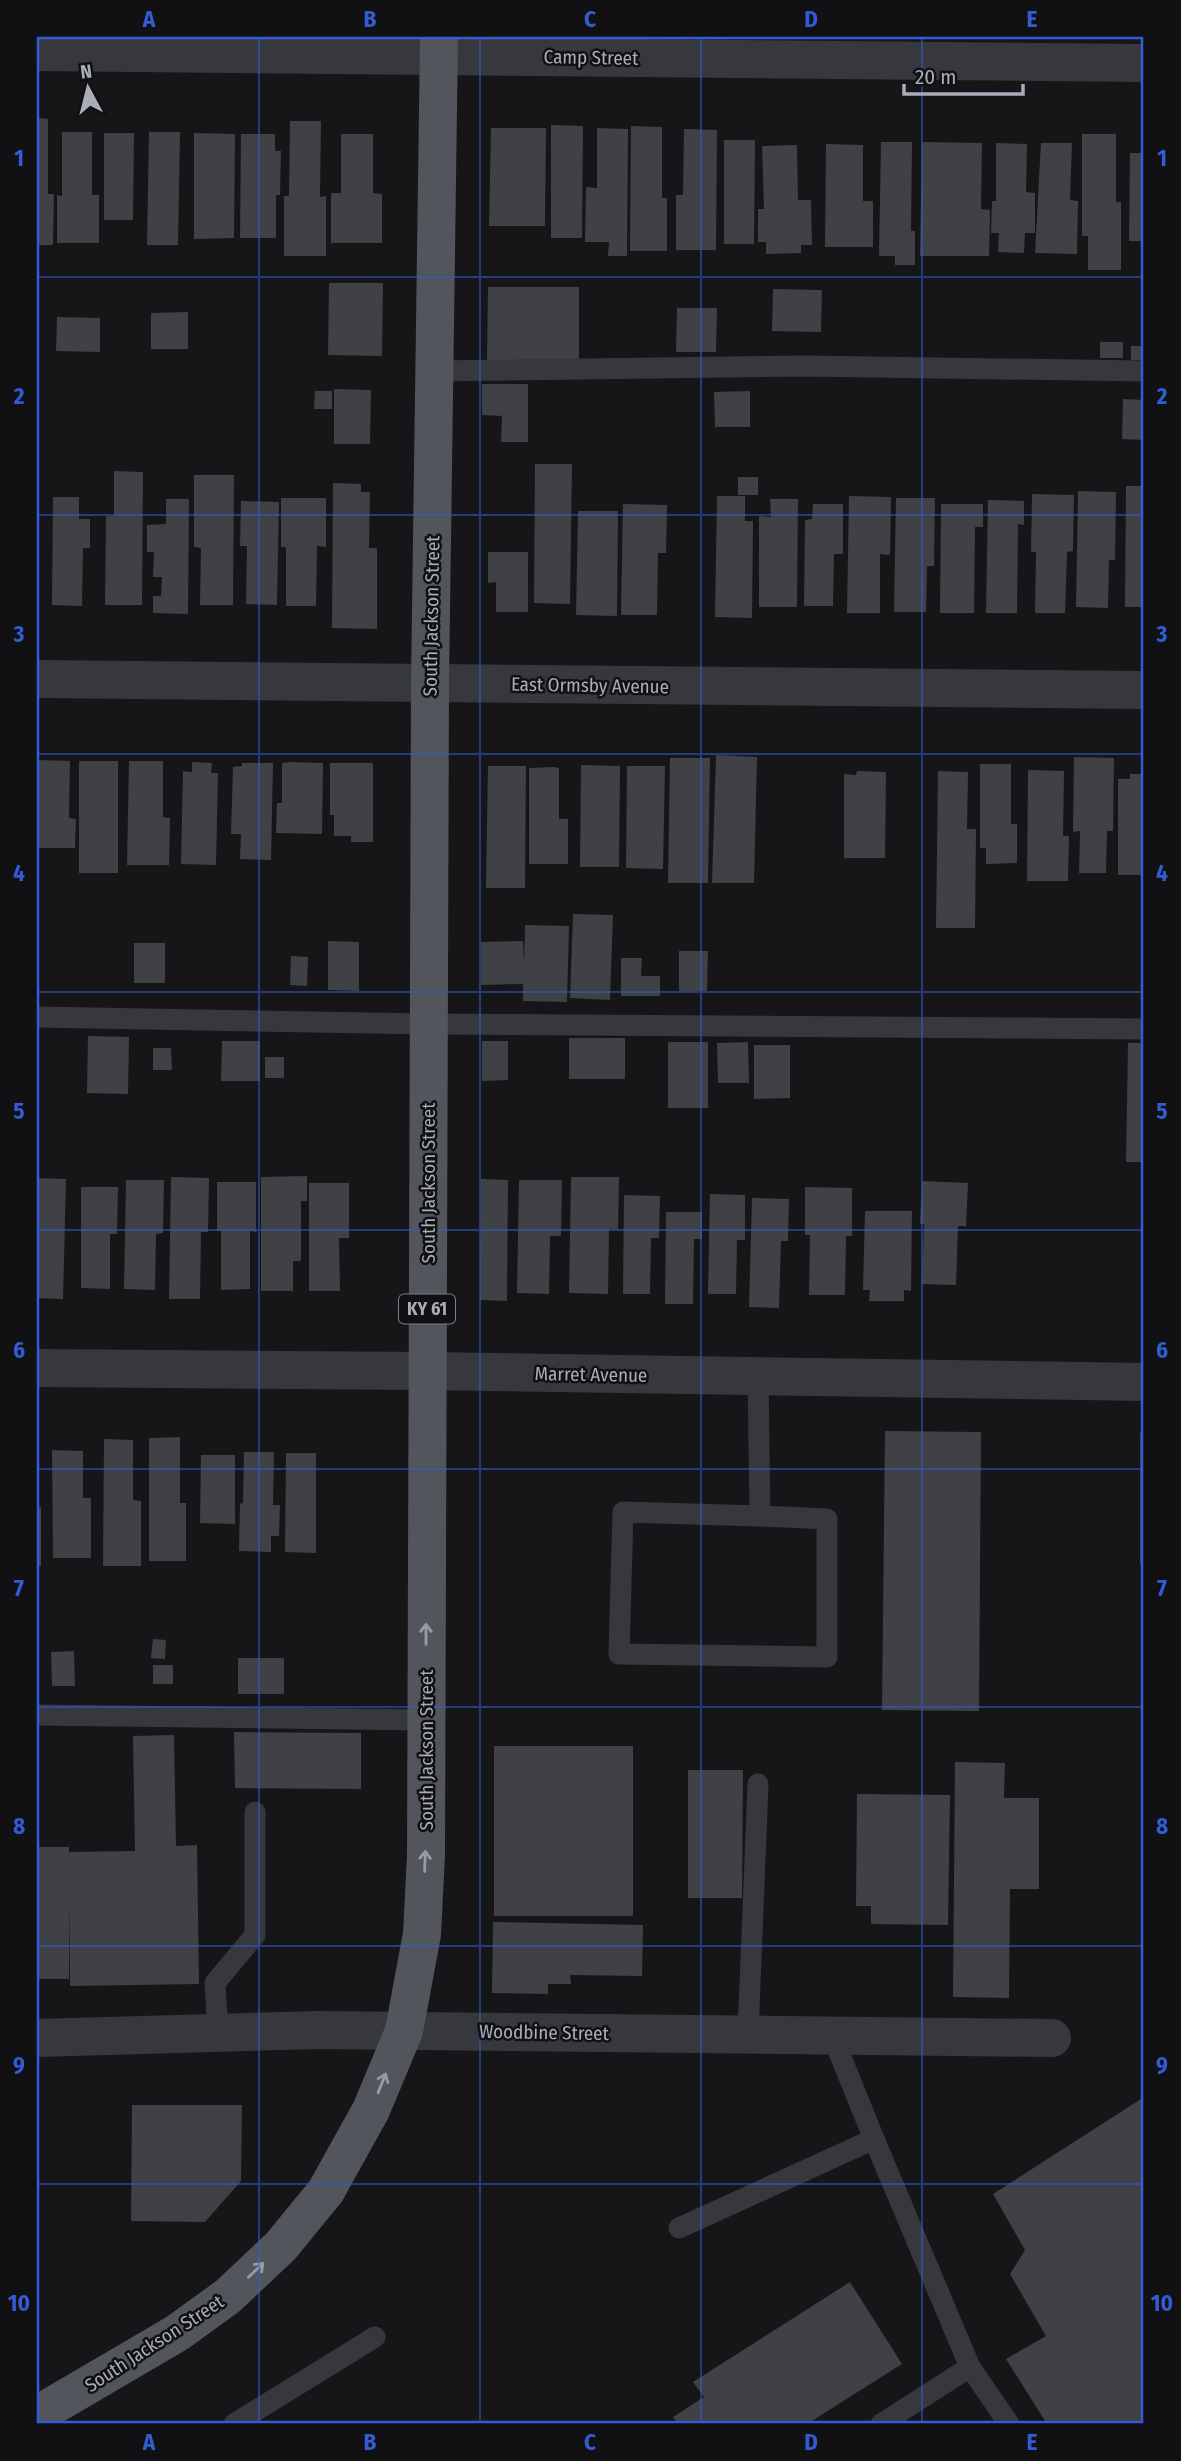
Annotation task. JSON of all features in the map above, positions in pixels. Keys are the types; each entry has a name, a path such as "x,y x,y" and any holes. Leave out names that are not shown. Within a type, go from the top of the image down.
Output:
{"main road":[{"name":"South Jackson Street","path":"37,2415 177,2333 228,2296 281,2246 326,2191 363,2126 404,2031 422,1934 426,1855 430,683 439,46"}],"street":[{"name":"Camp Street","path":"37,52 439,46 1144,63"},
{"name":"East Ormsby Avenue","path":"37,679 1144,690"},
{"name":"Marret Avenue","path":"37,1368 1144,1382"},
{"name":"Woodbine Street","path":"37,2038 318,2030 1052,2038"}],"lane":[{"path":"434,371 805,366 1144,371"},
{"path":"37,1017 428,1024 1144,1029"},
{"path":"758,1376 760,1516"},
{"path":"622,1512 760,1516 827,1519 827,1657 619,1654 622,1512"},
{"path":"37,1715 426,1720"},
{"path":"748,2034 758,1784"},
{"path":"218,2033 215,1983 255,1935 255,1812"},
{"path":"832,2035 970,2367 1009,2424"},
{"path":"679,2228 874,2139"},
{"path":"234,2424 374,2337"},
{"path":"881,2424 970,2367"}],"building":[{"path":"37,118 48,119 48,194 54,194 53,245 37,245"},
{"path":"290,121 321,121 320,197 326,196 326,256 284,256 284,196 289,196"},
{"path":"551,125 583,126 582,238 551,238"},
{"path":"631,126 662,127 662,198 667,198 667,251 630,251"},
{"path":"491,128 546,128 545,226 489,226"},
{"path":"597,128 628,129 627,256 608,256 609,242 585,242 586,187 597,188"},
{"path":"684,129 717,130 716,250 676,250 676,195 683,195"},
{"path":"62,132 92,132 92,195 99,195 99,243 57,243 57,195 62,196"},
{"path":"149,132 180,132 178,245 147,245"},
{"path":"104,133 134,133 133,220 104,220"},
{"path":"194,133 235,134 234,238 194,239"},
{"path":"241,134 275,134 275,151 281,151 280,195 276,195 276,238 240,238"},
{"path":"341,134 373,134 373,193 382,194 382,243 331,243 331,193 341,193"},
{"path":"1082,134 1116,134 1116,202 1121,202 1121,270 1088,270 1088,236 1082,236"},
{"path":"724,140 755,140 754,244 724,244"},
{"path":"881,142 912,142 911,231 915,231 915,265 895,265 895,256 879,256"},
{"path":"922,142 982,143 981,209 990,210 989,256 920,256"},
{"path":"996,143 1027,144 1026,192 1035,193 1035,233 1025,233 1024,253 998,252 999,233 991,233 992,201 996,201"},
{"path":"1041,143 1072,143 1070,200 1078,201 1077,254 1035,253"},
{"path":"826,144 863,145 863,201 873,201 873,247 825,247"},
{"path":"797,145 798,200 811,200 812,245 801,245 801,253 766,254 766,242 758,242 758,209 764,209 762,146"},
{"path":"1130,153 1144,153 1144,241 1129,241"},
{"path":"329,283 383,283 382,356 328,355"},
{"path":"488,287 579,287 579,362 487,361"},
{"path":"773,289 822,290 821,332 772,331"},
{"path":"677,308 717,308 716,352 676,352"},
{"path":"188,312 188,349 151,349 151,313"},
{"path":"57,317 100,318 100,352 56,351"},
{"path":"1100,342 1123,342 1123,358 1100,358"},
{"path":"1131,346 1144,346 1144,360 1131,360"},
{"path":"482,384 528,384 528,442 501,442 502,416 482,415"},
{"path":"334,389 371,390 370,444 334,444"},
{"path":"315,391 332,391 332,409 314,409"},
{"path":"750,391 750,427 715,427 714,392"},
{"path":"1123,399 1144,400 1144,440 1122,439"},
{"path":"535,464 572,464 570,604 534,603"},
{"path":"114,471 143,472 142,605 105,605 106,516 114,516"},
{"path":"194,475 234,475 233,605 200,605 201,548 194,547"},
{"path":"738,477 758,477 758,495 738,495"},
{"path":"333,483 361,484 361,492 370,492 369,548 377,548 377,629 332,628"},
{"path":"1126,486 1144,486 1144,607 1125,607"},
{"path":"1078,491 1116,492 1115,560 1109,560 1108,608 1076,607"},
{"path":"1032,494 1074,495 1073,551 1067,552 1065,613 1035,613 1036,552 1031,552"},
{"path":"717,496 745,496 745,521 753,521 752,618 715,617"},
{"path":"849,496 891,497 890,555 880,554 880,613 847,613"},
{"path":"53,497 79,497 79,519 90,519 90,548 83,548 82,606 52,605"},
{"path":"281,498 326,498 326,547 317,546 316,606 286,606 286,547 281,547"},
{"path":"896,498 935,498 934,566 927,566 926,612 894,612"},
{"path":"166,499 189,499 188,614 153,613 153,596 161,596 162,577 153,577 154,552 147,552 147,525 166,524"},
{"path":"770,499 798,499 797,607 759,607 759,516 771,517"},
{"path":"988,500 1024,501 1024,525 1018,524 1017,613 986,613"},
{"path":"241,501 279,502 277,605 246,604 247,546 240,546"},
{"path":"623,504 667,505 666,553 658,553 657,615 621,615"},
{"path":"813,504 843,504 843,554 834,554 833,606 804,606 805,520 812,519"},
{"path":"941,504 983,504 983,527 975,527 974,613 940,613"},
{"path":"578,511 618,511 617,616 576,615"},
{"path":"488,552 528,552 528,612 496,612 496,582 488,583"},
{"path":"716,755 757,757 754,883 712,883"},
{"path":"1074,757 1114,758 1113,831 1107,831 1106,873 1079,873 1080,831 1073,832"},
{"path":"670,758 710,758 708,883 668,883"},
{"path":"39,760 70,761 69,818 76,819 75,848 37,848"},
{"path":"79,761 118,761 118,873 79,873"},
{"path":"129,761 163,761 163,817 170,818 169,865 127,865"},
{"path":"192,762 212,763 211,773 218,773 216,865 181,864 183,771 192,772"},
{"path":"242,763 273,763 271,860 240,859 241,834 231,834 233,767 242,766"},
{"path":"282,763 323,763 322,834 276,833 277,803 282,803"},
{"path":"330,763 373,763 373,842 351,842 351,836 334,836 334,815 330,815"},
{"path":"980,764 1011,764 1011,824 1017,824 1017,863 986,864 986,848 980,848"},
{"path":"581,765 620,766 619,867 580,867"},
{"path":"488,766 526,766 525,888 486,888"},
{"path":"627,766 665,766 663,869 626,868"},
{"path":"529,768 559,768 559,819 568,819 568,864 529,864"},
{"path":"1028,770 1064,771 1063,836 1069,836 1068,881 1027,881"},
{"path":"857,771 886,772 885,858 844,858 844,774 856,775"},
{"path":"938,771 968,772 967,829 976,829 975,928 936,928"},
{"path":"1130,774 1144,774 1144,875 1118,875 1118,779 1130,779"},
{"path":"573,914 613,915 610,1000 570,998"},
{"path":"525,925 569,926 567,1002 523,1001 523,984 481,985 481,942 523,941 524,963"},
{"path":"328,941 359,942 359,991 328,990"},
{"path":"134,943 165,943 165,983 134,983"},
{"path":"679,951 708,951 707,991 679,991"},
{"path":"291,956 308,957 307,986 290,985"},
{"path":"621,958 642,958 641,976 660,976 660,996 621,996"},
{"path":"88,1036 129,1037 128,1094 87,1093"},
{"path":"569,1038 625,1038 625,1079 569,1079"},
{"path":"222,1041 260,1041 260,1081 221,1081"},
{"path":"482,1041 508,1041 508,1080 482,1081"},
{"path":"668,1042 708,1042 708,1108 668,1108"},
{"path":"748,1042 749,1083 718,1083 717,1043"},
{"path":"1128,1043 1144,1043 1144,1162 1126,1162"},
{"path":"754,1045 790,1045 790,1098 754,1099"},
{"path":"153,1048 171,1048 172,1070 153,1070"},
{"path":"265,1057 284,1057 284,1078 265,1078"},
{"path":"307,1176 307,1201 301,1201 301,1261 293,1261 293,1291 261,1291 261,1177"},
{"path":"171,1177 209,1178 208,1232 201,1232 200,1299 169,1299"},
{"path":"571,1177 619,1177 618,1229 609,1229 608,1294 569,1293"},
{"path":"37,1178 66,1179 63,1299 37,1298"},
{"path":"481,1179 508,1180 507,1301 480,1300"},
{"path":"126,1180 164,1180 163,1233 156,1234 155,1290 124,1289"},
{"path":"519,1180 562,1180 561,1236 550,1236 549,1294 517,1293"},
{"path":"922,1181 968,1183 966,1226 958,1226 956,1285 922,1284"},
{"path":"217,1182 256,1182 256,1232 250,1231 250,1289 221,1290 221,1231 217,1231"},
{"path":"309,1183 349,1183 349,1238 339,1238 340,1291 309,1291"},
{"path":"81,1187 118,1187 117,1234 110,1234 110,1289 81,1288"},
{"path":"805,1187 852,1188 852,1236 846,1236 845,1295 809,1295 810,1235 805,1235"},
{"path":"710,1194 745,1195 745,1240 737,1240 736,1294 708,1294"},
{"path":"624,1195 660,1196 659,1238 651,1238 650,1294 623,1294"},
{"path":"752,1198 789,1199 788,1241 781,1241 779,1308 749,1307"},
{"path":"865,1211 912,1211 911,1291 904,1290 904,1301 869,1301 870,1290 863,1290"},
{"path":"666,1212 702,1212 702,1239 694,1239 693,1304 665,1304"},
{"path":"885,1431 981,1432 979,1711 882,1710"},
{"path":"1140,1433 1144,1433 1144,1564 1140,1564"},
{"path":"180,1437 180,1503 186,1503 186,1561 149,1561 149,1438"},
{"path":"104,1439 133,1440 133,1500 141,1501 141,1566 103,1566"},
{"path":"52,1450 83,1451 83,1498 91,1498 91,1558 53,1558"},
{"path":"244,1452 274,1452 273,1505 280,1505 279,1536 271,1536 271,1552 239,1551"},
{"path":"286,1453 316,1453 316,1553 285,1552"},
{"path":"201,1455 235,1455 235,1524 200,1523"},
{"path":"37,1507 41,1507 41,1566 37,1566"},
{"path":"153,1639 166,1640 165,1659 151,1658"},
{"path":"74,1651 75,1686 52,1686 51,1652"},
{"path":"238,1658 284,1658 284,1694 238,1694"},
{"path":"153,1665 173,1665 173,1684 153,1684"},
{"path":"234,1732 361,1733 361,1789 235,1788"},
{"path":"174,1735 176,1846 197,1845 199,1984 70,1986 70,1897 69,1979 37,1979 37,1847 69,1847 69,1852 135,1851 133,1736"},
{"path":"494,1746 633,1746 633,1916 494,1916"},
{"path":"955,1762 1005,1763 1004,1798 1039,1798 1039,1889 1010,1889 1009,1998 953,1997"},
{"path":"688,1770 743,1770 742,1898 688,1898"},
{"path":"857,1794 950,1795 948,1925 871,1924 871,1906 856,1906"},
{"path":"493,1922 643,1925 642,1976 570,1975 571,1984 548,1984 548,1994 492,1993"},
{"path":"1144,2097 1144,2424 1047,2424 1006,2359 1046,2336 1010,2274 1025,2250 993,2194"},
{"path":"132,2105 242,2105 241,2181 205,2222 131,2221"},
{"path":"850,2282 902,2364 807,2424 678,2424 673,2417 704,2397 693,2382"}]}
